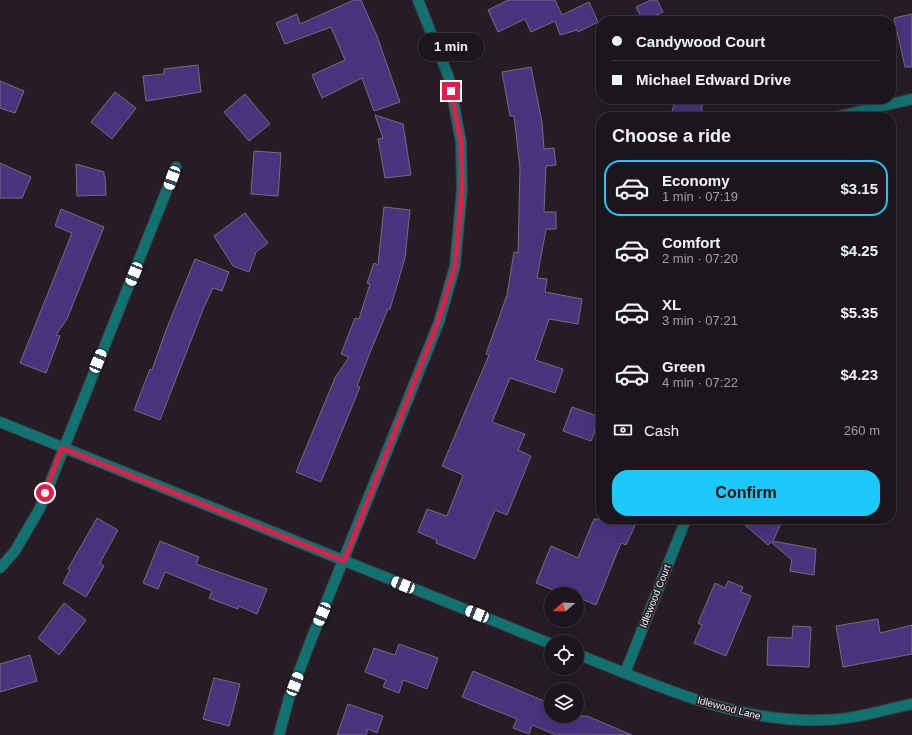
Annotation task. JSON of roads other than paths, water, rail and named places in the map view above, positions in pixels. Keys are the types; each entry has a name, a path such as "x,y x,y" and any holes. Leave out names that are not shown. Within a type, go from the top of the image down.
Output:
{"street":[{"path":"279,735 289,698 438,322 455,266 462,189 461,142 449,78 418,0"},
{"path":"896,103 912,99"},
{"path":"856,112 891,104"},
{"path":"0,568 15,551 40,508 62,448 176,167"},
{"path":"0,422 544,641"},
{"name":"Idlewood Court","path":"625,673 684,524"},
{"name":"Idlewood Lane","path":"584,657 700,701 735,712 764,718 808,720 846,718 912,704"}]}
